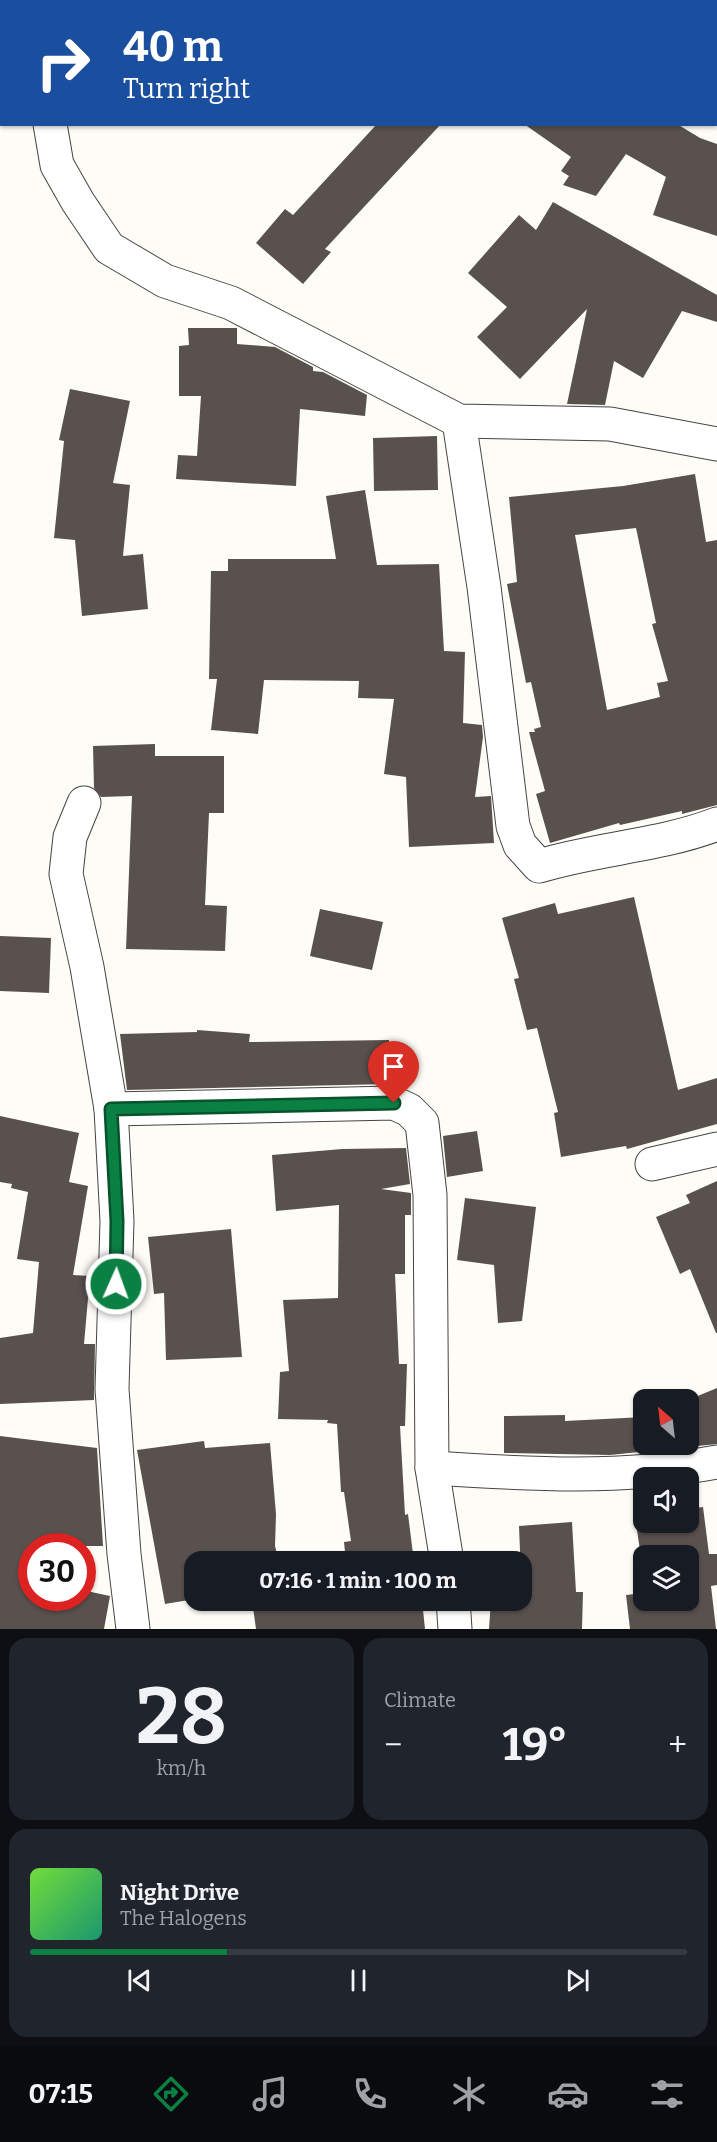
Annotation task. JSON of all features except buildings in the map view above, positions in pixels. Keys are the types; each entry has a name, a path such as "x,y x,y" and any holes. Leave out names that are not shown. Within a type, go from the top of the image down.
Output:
{"street":[{"path":"50,126 57,165 78,202 109,248 165,280 231,303 459,421 610,424 717,444"},
{"path":"459,421 484,587 513,826 520,845 539,866 573,856 684,837 717,824"},
{"path":"84,803 70,837 66,874 87,967 111,1109 117,1221 112,1389 124,1554 133,1629"},
{"path":"111,1109 394,1103 409,1110 422,1123 430,1195 432,1468 445,1551"},
{"path":"652,1164 717,1149"},
{"path":"432,1468 544,1475 674,1470 717,1462"},
{"path":"454,1611 455,1629"}],"route":[{"path":"116,1284 117,1221 111,1109 394,1103"}]}
